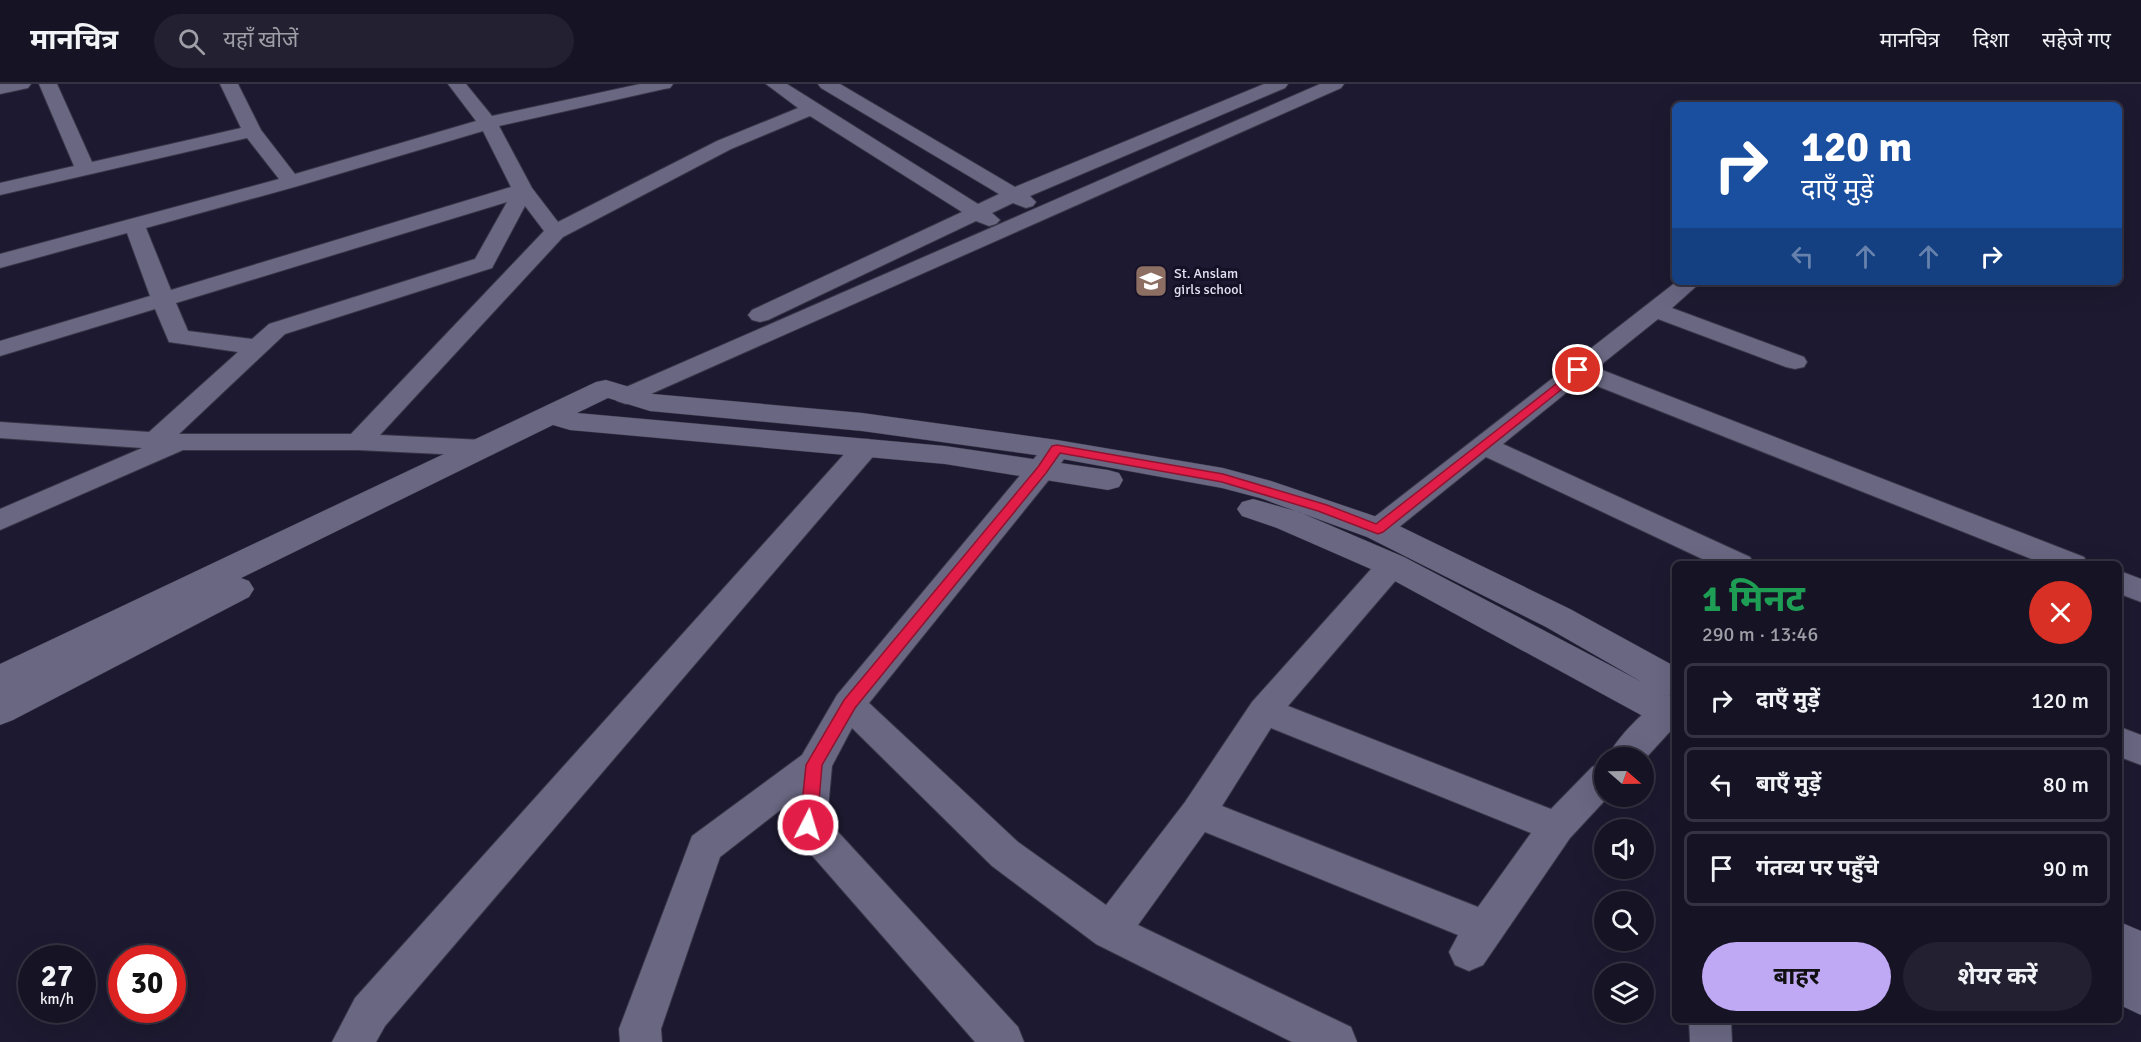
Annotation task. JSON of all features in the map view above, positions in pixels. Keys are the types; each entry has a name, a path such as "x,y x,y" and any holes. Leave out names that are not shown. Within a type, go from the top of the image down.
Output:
{"street":[{"path":"0,89 22,84"},
{"path":"48,84 85,168"},
{"path":"229,84 252,131 291,182"},
{"path":"457,84 488,123 523,190 555,232"},
{"path":"775,84 1004,231"},
{"path":"828,84 1044,213"},
{"path":"0,710 561,418 977,212 1280,84"},
{"path":"616,392 1004,231 1335,84"},
{"path":"0,261 291,182 488,123 650,86"},
{"path":"358,442 555,232 724,145 811,109"},
{"path":"0,189 252,131"},
{"path":"0,349 523,190"},
{"path":"0,520 167,441 278,329 484,263 523,190"},
{"path":"134,225 178,337 258,347"},
{"path":"1378,529 1686,285"},
{"path":"1655,310 1796,362"},
{"path":"1578,370 2065,561"},
{"path":"616,392 669,404 862,422 1049,460 1239,504 1288,520 1392,566 1672,704"},
{"path":"0,680 483,448 561,418 945,455 1049,460 1223,478 1312,504 1378,529 1558,618 1672,703"},
{"path":"0,430 167,441 358,442 483,448"},
{"path":"1483,445 1733,561"},
{"path":"353,1042 370,1012 866,447"},
{"path":"641,1042 640,1029 705,847 814,765 849,704 1049,460"},
{"path":"1110,931 1198,813 1264,711 1392,566"},
{"path":"2122,583 2141,591"},
{"path":"849,704 1005,854 1110,931 1336,1042"},
{"path":"1634,747 1672,705"},
{"path":"1264,711 1557,827"},
{"path":"2122,742 2141,751"},
{"path":"814,765 808,825 1004,1042"},
{"path":"1198,813 1478,940 1557,827 1594,788"},
{"path":"2122,943 2141,954"},
{"path":"2122,982 2141,993"},
{"path":"1710,1023 1711,1042"}],"place":[{"name":"St. Anslam girls school","path":"1151,281"}],"route":[{"path":"808,825 814,765 849,704 1057,449 1223,478 1323,508 1378,529 1578,370"}]}
